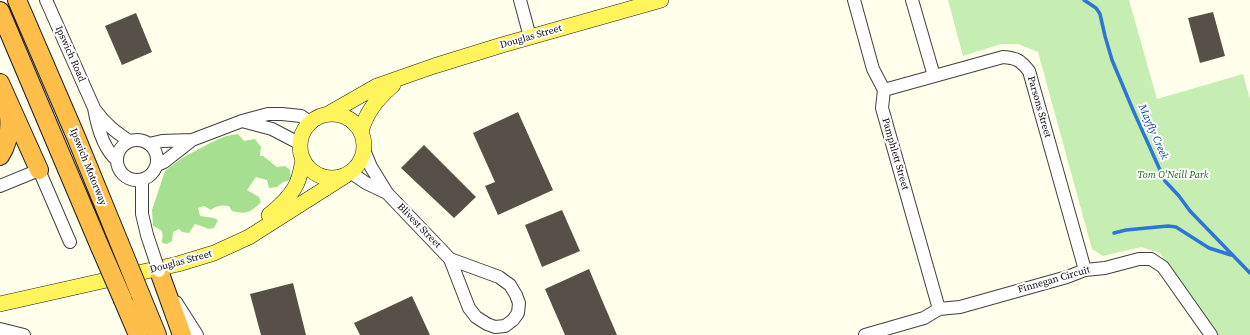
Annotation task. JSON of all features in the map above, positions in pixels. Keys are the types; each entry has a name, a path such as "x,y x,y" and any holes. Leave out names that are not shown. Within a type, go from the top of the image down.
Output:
{"highway":[{"name":"Ipswich Motorway","path":"17,0 76,137 157,335"},
{"name":"Ipswich Motorway","path":"0,11 138,335"},
{"path":"0,156 8,138 9,128 9,112 3,89"},
{"path":"3,89 39,170"},
{"path":"159,271 167,289 182,335"}],"main road":[{"name":"Douglas Street","path":"328,114 377,86 434,66 661,0"},
{"name":"Douglas Street","path":"361,132 367,115 379,96 402,78"},
{"path":"328,114 338,114 348,117 356,123 364,141 362,159 357,166 347,174 337,178 321,176 311,169 303,160 300,143 303,132 310,122 318,117 328,114"},
{"name":"Douglas Street","path":"0,296 212,246 246,230 270,215 284,202 295,187 303,160"},
{"name":"Douglas Street","path":"0,304 178,264 214,253 249,237 347,174"}],"street":[{"name":"Ipswich Road","path":"46,0 94,108 112,129 129,141"},
{"path":"520,0 530,37"},
{"path":"854,0 873,69 884,90"},
{"path":"912,0 934,76"},
{"name":"Parsons Street","path":"884,90 1003,57 1013,58 1023,63 1028,71 1085,270"},
{"name":"Pamphlett Street","path":"884,90 882,108 939,309"},
{"name":"Ipswich Road","path":"94,108 97,125 111,155 117,160"},
{"path":"157,165 164,162 192,140 242,121 268,114 282,114 301,116 310,122"},
{"path":"242,121 272,129 300,143"},
{"path":"143,140 154,148 156,153 158,159 157,165 152,174 142,180 130,179 121,172 118,166 117,160 120,149 129,141 143,140"},
{"path":"149,144 162,141 192,140"},
{"name":"Blivest Street","path":"364,150 371,167 387,193 450,259 469,308 476,317 495,327 505,326 513,320 518,312 519,303 510,285 499,277 450,259"},
{"path":"0,186 39,170 70,242"},
{"name":"Blivest Street","path":"347,174 387,193"},
{"path":"142,180 142,214 146,235 159,271"},
{"name":"Finnegan Circuit","path":"865,335 924,318 939,309 960,307 1067,278 1085,270 1105,268 1139,259 1151,259 1163,268 1211,335"},
{"path":"167,289 196,335"},
{"path":"0,329 24,335"}],"green space":[{"name":"Tom O'Neill Park","path":"948,0 1129,0 1157,99 1243,74 1250,99 1250,335 1215,335 1214,331 1160,253 1141,247 1103,256 1092,249 1038,52 1018,44 1001,44 963,56"},
{"path":"238,134 244,141 255,139 261,147 260,156 263,156 277,167 285,166 290,170 291,178 277,187 269,188 267,180 256,177 247,190 259,197 261,202 254,208 248,212 241,213 232,211 229,206 217,206 211,210 204,206 198,208 200,216 218,220 214,228 208,229 195,224 189,233 182,232 179,229 173,232 172,241 167,244 162,243 162,232 153,226 152,210 165,171 182,158 210,143 226,136"}],"building":[{"path":"1213,12 1225,56 1200,63 1188,18"},
{"path":"136,13 152,52 122,65 105,26"},
{"path":"518,112 553,190 498,215 485,186 495,182 473,133"},
{"path":"424,145 476,197 454,218 401,168"},
{"path":"562,210 580,251 542,267 525,225"},
{"path":"589,269 617,335 565,335 545,289"},
{"path":"293,283 306,335 261,335 250,294"},
{"path":"412,296 430,335 360,335 354,323"}],"waterway":[{"name":"Mayfly Creek","path":"1084,0 1096,8 1100,14 1112,60 1165,181 1190,211 1250,273"},
{"path":"1114,233 1126,230 1168,226 1176,227 1209,248 1231,255"}]}
